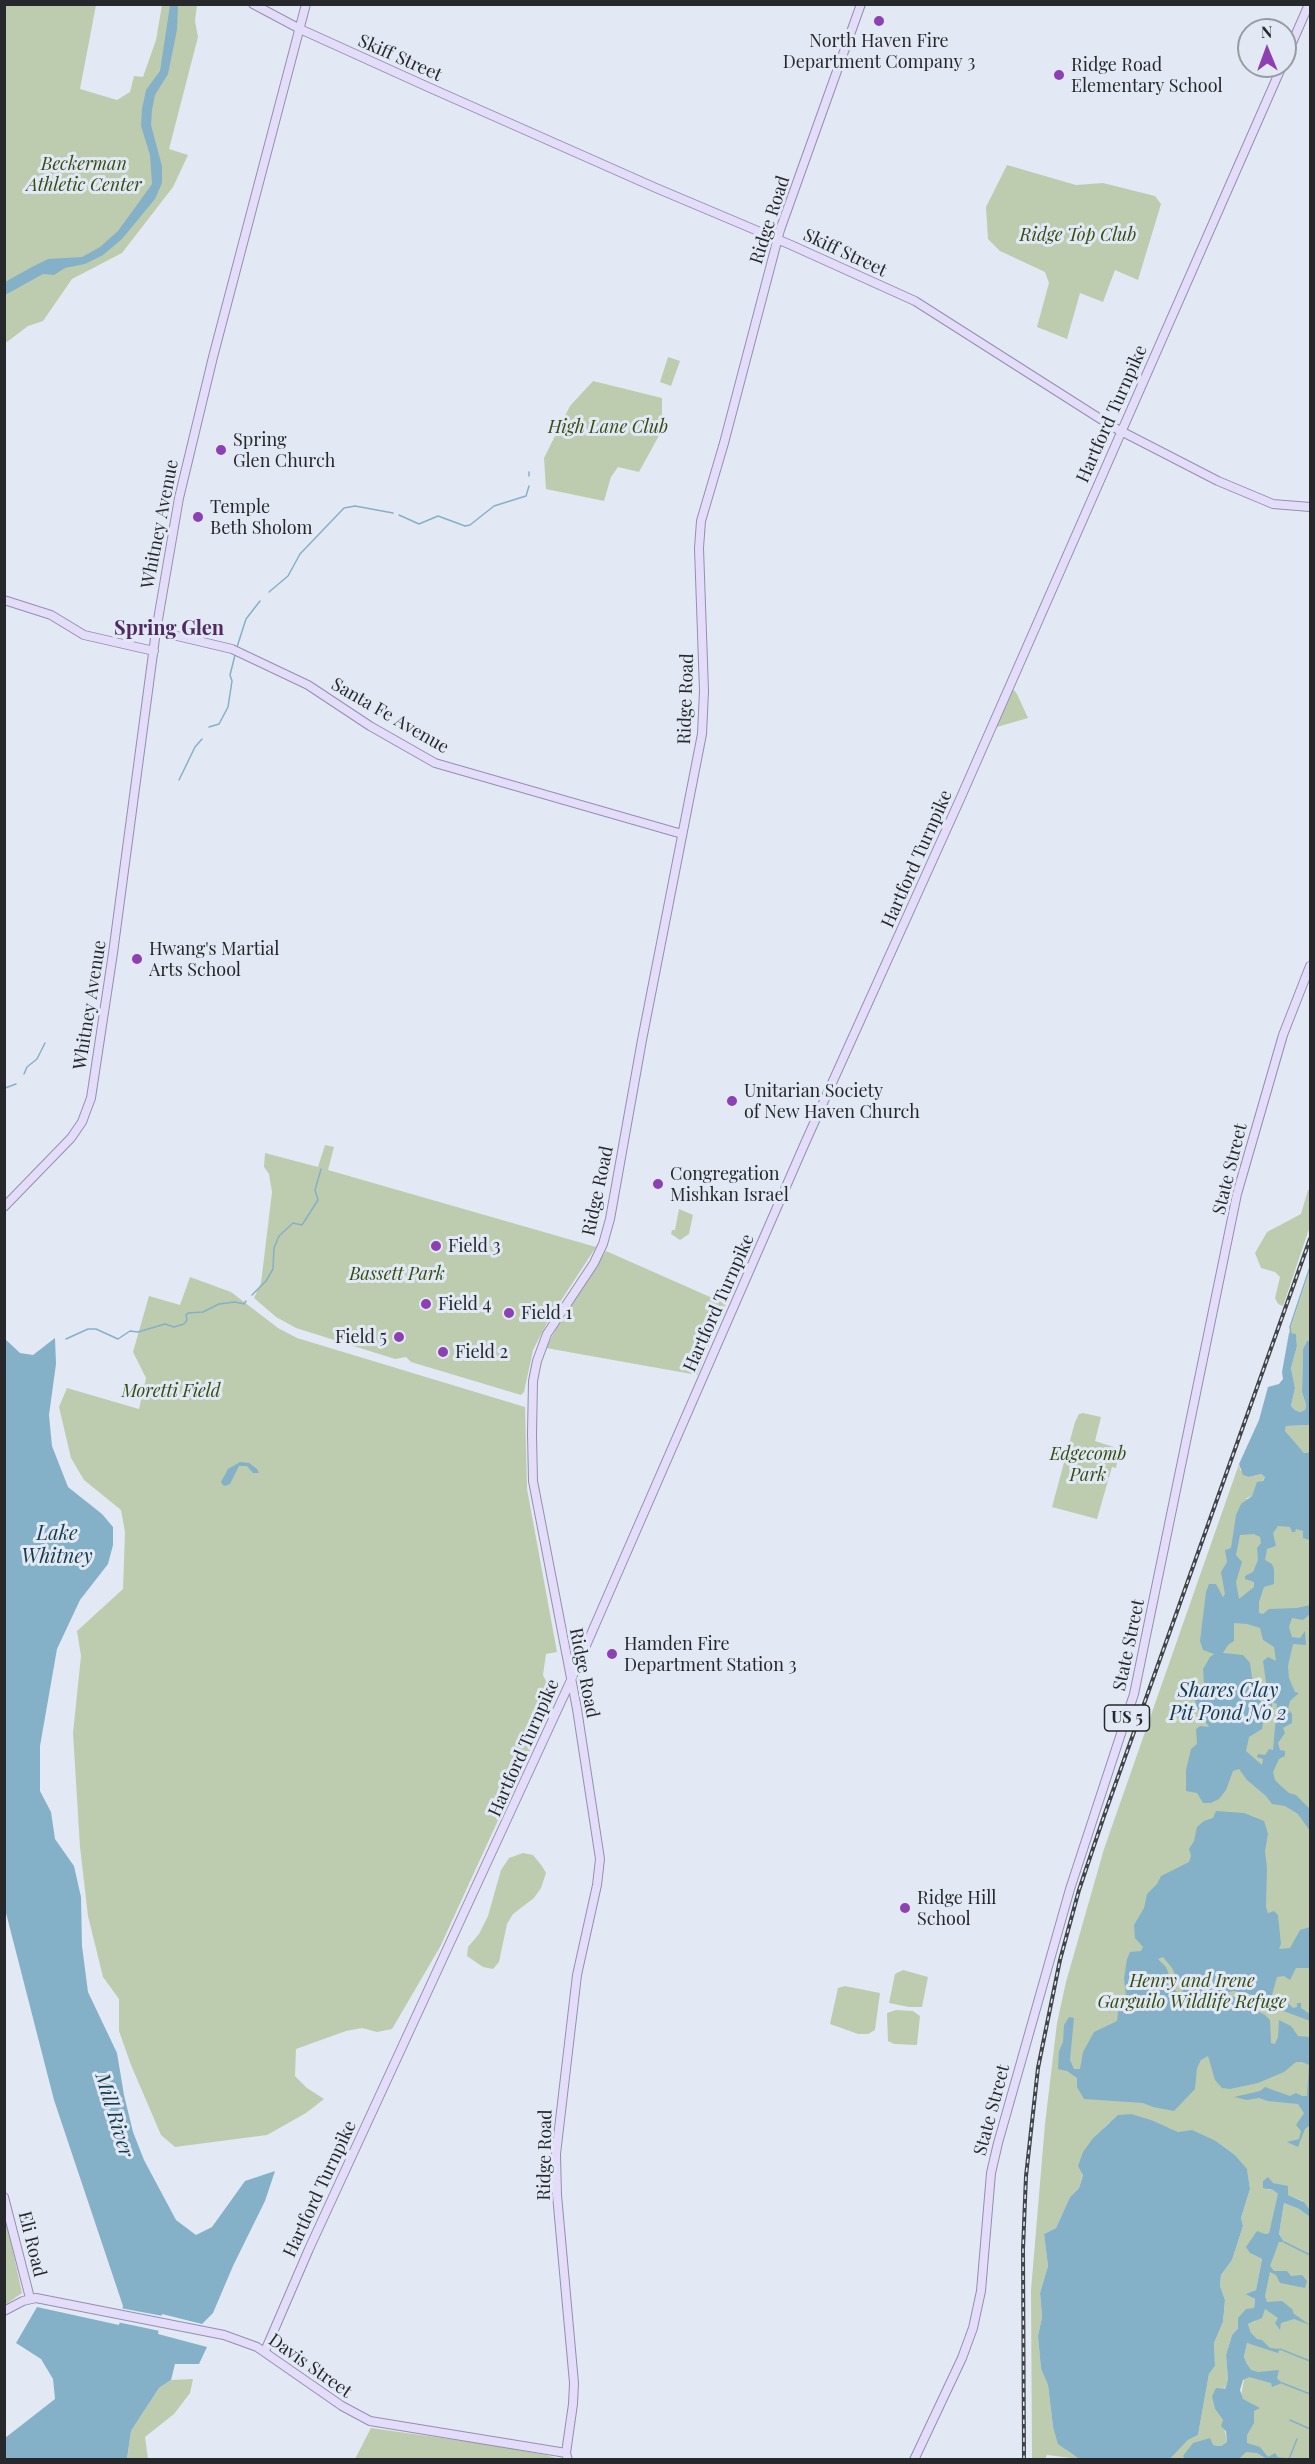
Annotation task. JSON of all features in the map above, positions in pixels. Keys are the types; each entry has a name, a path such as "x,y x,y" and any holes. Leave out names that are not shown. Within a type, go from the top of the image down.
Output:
{"main road":[{"name":"Skiff Street","path":"253,4 300,29 656,188 777,239 931,310 1122,431 1207,476 1265,502 1288,507 1311,507"},
{"name":"Whitney Avenue","path":"4,1208 71,1138 82,1122 89,1102 113,953 156,631 181,488 306,4"},
{"name":"Ridge Road","path":"567,2456 574,2383 557,2195 556,2154 577,1975 600,1865 571,1680 534,1481 533,1381 540,1350 547,1334 594,1263 607,1231 699,755 704,717 699,548 701,521 724,443 777,239 861,4"},
{"path":"1297,32 1309,4"},
{"name":"Hartford Turnpike","path":"265,2351 309,2249 571,1680 805,1143 945,834 1277,78"},
{"path":"4,600 51,615 84,634 154,651"},
{"name":"Santa Fe Avenue","path":"156,631 232,649 308,685 370,726 435,763 682,834"},
{"name":"State Street","path":"914,2460 962,2358 973,2328 981,2291 991,2173 998,2143 1070,1889 1134,1694 1237,1194 1283,1035 1311,966"},
{"name":"Eli Road","path":"4,2197 30,2298"},
{"path":"4,2311 30,2298"},
{"name":"Davis Street","path":"30,2298 240,2339 265,2351 342,2406 370,2421 567,2456"}],"green space":[{"name":"Beckerman Athletic Center","path":"4,5 96,5 80,89 117,100 130,92 134,76 143,77 156,40 162,5 197,5 195,21 198,37 169,149 188,155 173,187 122,253 72,279 43,321 28,326 7,342 4,342"},
{"name":"Ridge Top Club","path":"1007,165 1076,185 1103,183 1155,196 1161,204 1138,280 1115,270 1103,302 1080,293 1067,339 1037,327 1049,283 1045,272 1000,251 988,239 986,207"},
{"path":"668,357 680,361 671,386 660,382"},
{"name":"High Lane Club","path":"593,381 662,398 662,430 639,472 618,467 611,477 604,501 546,489 544,458 570,406"},
{"path":"1011,690 1017,694 1028,718 997,727 996,725"},
{"name":"Bassett Park","path":"325,1145 334,1147 328,1170 596,1247 549,1319 533,1350 524,1392 521,1395 411,1362 406,1357 395,1359 296,1328 276,1317 254,1298 261,1283 272,1192 269,1174 264,1167 265,1153 318,1167"},
{"path":"1308,1190 1310,1190 1310,1226 1283,1306 1278,1304 1275,1298 1280,1277 1275,1272 1261,1268 1255,1253 1267,1232 1301,1214"},
{"path":"679,1209 693,1215 689,1234 680,1240 671,1234 672,1230 675,1230"},
{"path":"606,1251 726,1304 697,1375 546,1348"},
{"path":"1310,1270 1310,1340 1303,1349 1302,1392 1306,1405 1305,1410 1300,1412 1291,1406 1295,1388 1291,1368 1297,1346 1296,1335 1289,1333"},
{"name":"Moretti Field","path":"190,1277 231,1292 278,1328 297,1338 525,1407 527,1489 557,1652 546,1654 543,1675 546,1681 547,1696 554,1698 440,1947 392,2029 377,2032 362,2028 346,2031 296,2049 295,2076 307,2088 324,2099 306,2113 267,2135 175,2147 161,2135 131,2065 119,2031 119,1999 103,1977 88,1916 80,1847 73,1733 81,1656 77,1631 123,1589 125,1532 121,1510 84,1480 71,1458 59,1407 67,1388 139,1409 146,1378 133,1352 149,1296 180,1305"},
{"name":"Edgecomb Park","path":"1079,1414 1101,1417 1095,1441 1120,1449 1116,1468 1112,1467 1097,1519 1052,1507 1075,1422"},
{"path":"1310,1425 1310,1452 1304,1453 1289,1438 1285,1431 1286,1426"},
{"name":"Henry and Irene Garguilo Wildlife Refuge","path":"1239,1464 1240,1470 1249,1477 1261,1474 1265,1477 1252,1496 1245,1499 1310,1499 1310,2210 1303,2201 1288,2195 1279,2185 1273,2183 1268,2190 1273,2190 1278,2194 1278,2199 1269,2233 1265,2234 1250,2253 1262,2259 1256,2290 1245,2294 1255,2299 1254,2308 1232,2335 1226,2355 1228,2381 1215,2409 1223,2420 1227,2442 1221,2446 1213,2445 1183,2456 1184,2459 1170,2459 1188,2440 1198,2435 1209,2374 1215,2366 1214,2343 1223,2322 1225,2300 1220,2286 1221,2275 1232,2260 1243,2226 1241,2218 1250,2189 1247,2170 1235,2155 1216,2141 1178,2133 1169,2128 1110,2122 1093,2138 1079,2188 1070,2197 1056,2228 1044,2234 1048,2266 1040,2293 1042,2317 1038,2336 1041,2369 1048,2385 1053,2427 1066,2450 1079,2459 1047,2455 1045,2459 1032,2460 1031,2290 1045,2124 1057,2023 1066,1982 1104,1849"},
{"path":"523,1853 533,1855 546,1873 541,1888 534,1898 513,1914 507,1924 499,1962 493,1969 483,1967 467,1956 468,1947 479,1934 488,1916 501,1870 509,1858"},
{"path":"903,1970 928,1977 922,2007 889,2003 895,1974"},
{"path":"845,1986 880,1993 875,2030 868,2034 858,2034 830,2024 838,1988"},
{"path":"896,2010 913,2011 920,2016 917,2045 894,2044 888,2041 887,2013"},
{"path":"1284,2203 1299,2209 1310,2217 1310,2459 1216,2460 1229,2458 1247,2364 1244,2357 1247,2343 1250,2344 1251,2333 1248,2324 1256,2321 1268,2260 1271,2260 1279,2242 1284,2242 1279,2234"},
{"path":"4,2210 22,2293 5,2305 4,2305"},
{"path":"193,2379 190,2393 174,2414 145,2437 148,2459 127,2460 131,2431 159,2388 171,2380"},
{"path":"371,2428 492,2445 559,2459 355,2459"}],"water":[{"path":"170,5 178,5 177,30 168,74 155,95 152,110 151,125 162,166 162,183 155,199 122,239 103,255 85,264 65,268 54,275 43,274 5,295 5,282 32,267 48,259 82,257 100,247 118,231 152,184 150,155 141,126 142,109 146,90 160,71"},
{"name":"Shares Clay Pit Pond No 2","path":"1289,1333 1296,1334 1297,1346 1291,1368 1295,1388 1291,1406 1300,1412 1305,1410 1306,1405 1302,1392 1303,1349 1310,1340 1310,1425 1286,1426 1285,1431 1304,1453 1310,1452 1310,1540 1303,1538 1303,1531 1296,1529 1292,1532 1290,1527 1278,1526 1273,1533 1276,1546 1267,1549 1265,1560 1272,1564 1274,1569 1274,1584 1264,1587 1259,1602 1259,1613 1263,1614 1269,1609 1310,1605 1310,1614 1303,1620 1292,1618 1289,1627 1292,1637 1300,1638 1305,1631 1306,1645 1293,1644 1288,1666 1289,1678 1295,1692 1299,1693 1290,1701 1288,1709 1292,1714 1292,1723 1283,1728 1285,1733 1278,1743 1280,1750 1285,1751 1285,1756 1279,1759 1273,1772 1275,1780 1281,1786 1289,1793 1296,1795 1310,1809 1310,1831 1298,1814 1285,1806 1272,1804 1239,1769 1233,1771 1226,1790 1219,1799 1211,1803 1203,1803 1197,1793 1186,1791 1186,1770 1191,1749 1197,1744 1196,1729 1200,1726 1209,1727 1199,1712 1193,1695 1195,1689 1204,1684 1203,1669 1214,1654 1203,1650 1200,1641 1206,1592 1209,1584 1216,1584 1223,1597 1225,1594 1221,1572 1227,1562 1225,1550 1231,1548 1236,1515 1241,1504 1252,1496 1257,1482 1263,1481 1265,1477 1261,1474 1249,1477 1243,1475 1239,1464 1259,1420 1268,1387 1279,1384 1283,1379 1282,1372","holes":["1254,1534 1260,1537 1261,1543 1257,1548 1258,1560 1253,1572 1245,1576 1245,1579 1254,1582 1254,1587 1239,1599 1236,1582 1242,1562 1236,1555 1240,1535","1234,1623 1260,1628 1263,1640 1274,1647 1276,1661 1268,1657 1263,1661 1269,1704 1272,1708 1272,1702 1277,1704 1273,1750 1269,1749 1265,1755 1258,1754 1257,1757 1263,1759 1262,1765 1246,1751 1249,1737 1262,1729 1264,1719 1264,1708 1253,1685 1250,1663 1243,1655 1223,1653 1234,1641"]},
{"name":"Lake Whitney","path":"4,1338 20,1353 33,1355 55,1338 56,1364 49,1415 52,1446 68,1487 102,1514 113,1527 113,1545 108,1564 80,1600 57,1649 40,1746 40,1791 51,1812 55,1839 74,1866 81,1897 82,1946 88,1992 117,2053 133,2132 144,2160 176,2220 196,2235 212,2227 245,2181 275,2171 265,2201 213,2313 202,2324 162,2314 158,2334 207,2347 199,2364 175,2364 171,2380 159,2388 131,2431 127,2459 5,2459 5,2438 55,2399 53,2379 41,2359 16,2343 37,2307 119,2325 123,2306 54,2100 5,1909"},
{"path":"240,1462 249,1463 259,1473 253,1473 247,1466 239,1466 230,1484 223,1485 221,1482 228,1469"},
{"path":"1216,1811 1244,1813 1264,1821 1268,1834 1265,1851 1266,1907 1268,1913 1274,1911 1278,1915 1281,1944 1279,1949 1290,1948 1300,1930 1310,1927 1310,1968 1296,1968 1290,1980 1284,1976 1277,1977 1272,1995 1267,1998 1229,1992 1229,1996 1243,1999 1248,2006 1270,2020 1271,2043 1275,2044 1278,2037 1279,2020 1291,2026 1298,2036 1310,2037 1310,2125 1305,2129 1298,2147 1287,2142 1299,2139 1301,2131 1296,2125 1304,2113 1298,2104 1234,2097 1260,2091 1265,2087 1290,2096 1296,2093 1307,2096 1309,2065 1302,2062 1296,2062 1284,2072 1258,2083 1230,2089 1222,2088 1215,2080 1208,2056 1201,2060 1197,2068 1195,2089 1174,2111 1143,2103 1084,2099 1077,2087 1077,2078 1067,2071 1058,2069 1064,2025 1069,2017 1074,2018 1070,2060 1074,2069 1080,2069 1083,2052 1094,2032 1117,2021 1118,2012 1126,1996 1124,1978 1127,1959 1130,1952 1141,1951 1143,1947 1135,1938 1134,1925 1144,1908 1147,1894 1161,1876 1189,1862 1191,1856 1189,1849 1194,1841 1197,1827 1213,1818","holes":["1163,1957 1172,1968 1183,1992 1194,2000 1184,1999 1175,1990 1166,1967 1158,1959"]},
{"path":"1297,2003 1301,2003 1301,2008 1310,2014 1310,2021 1281,2010 1280,2006 1289,2004 1293,2008 1297,2007"},
{"path":"1131,2114 1178,2132 1192,2130 1216,2141 1235,2155 1247,2169 1250,2189 1241,2218 1243,2226 1232,2260 1221,2275 1220,2286 1225,2300 1223,2322 1214,2343 1215,2366 1209,2374 1198,2435 1188,2440 1170,2459 1079,2459 1058,2444 1053,2427 1048,2385 1041,2369 1038,2336 1042,2317 1040,2293 1048,2266 1044,2234 1056,2228 1070,2197 1079,2188 1083,2175 1078,2166 1083,2152 1093,2138 1118,2115"},
{"path":"1268,2177 1273,2183 1288,2186 1288,2195 1304,2202 1310,2210 1310,2217 1299,2209 1284,2203 1279,2234 1284,2242 1279,2242 1270,2266 1274,2271 1287,2271 1291,2276 1302,2275 1307,2281 1305,2288 1280,2283 1276,2275 1270,2272 1265,2296 1267,2302 1282,2301 1292,2309 1294,2314 1310,2325 1294,2319 1281,2323 1280,2330 1275,2323 1278,2318 1265,2309 1262,2318 1248,2324 1251,2333 1257,2339 1262,2340 1270,2348 1280,2349 1278,2353 1247,2343 1244,2357 1247,2364 1251,2370 1258,2372 1279,2370 1277,2378 1282,2383 1272,2387 1271,2383 1249,2377 1243,2380 1240,2390 1243,2399 1260,2408 1254,2411 1254,2423 1247,2435 1247,2443 1260,2447 1268,2457 1275,2453 1279,2459 1267,2459 1257,2453 1246,2452 1239,2459 1184,2459 1183,2456 1193,2443 1210,2438 1213,2445 1221,2446 1227,2442 1226,2431 1221,2426 1223,2420 1215,2409 1212,2396 1216,2388 1225,2389 1228,2380 1226,2355 1232,2335 1238,2328 1238,2318 1246,2309 1254,2308 1255,2299 1245,2294 1256,2290 1262,2259 1250,2253 1246,2247 1257,2231 1269,2233 1278,2194 1273,2190 1263,2188 1263,2181"}],"pier":[{"path":"120,2308 163,2316 160,2331 117,2322"}],"waterway":[{"path":"399,515 419,524 438,516 465,526 470,525 494,506 526,496 529,486"},
{"path":"269,592 288,576 300,554 344,508 355,506 393,513"},
{"path":"237,647 246,619 260,601"},
{"path":"209,727 219,724 228,707 232,681 230,675 235,655"},
{"path":"179,780 195,747 202,739"},
{"path":"24,1074 27,1067 37,1059 45,1043"},
{"path":"4,1085 5,1088 16,1084"},
{"path":"252,1295 266,1281 273,1269 274,1248 279,1236 293,1223 302,1225 318,1200 315,1190 321,1169"},
{"path":"1291,1334 1290,1327 1310,1267"},
{"path":"66,1339 88,1329 96,1329 118,1339 130,1331 138,1332 165,1324 174,1327 184,1324 188,1313 203,1312 219,1304 235,1302 244,1304 246,1301"},
{"path":"1284,2242 1310,2255"},
{"path":"1280,2349 1310,2361"},
{"path":"1282,2383 1310,2394"},
{"path":"1290,2420 1310,2429"},
{"path":"1278,2458 1289,2459 1297,2439"}],"railway":[{"path":"1024,2460 1023,2249 1026,2176 1038,2068 1060,1960 1079,1890 1104,1816 1310,1239"}],"place":[{"name":"North Haven Fire Department Company 3","path":"879,21"},
{"name":"Ridge Road Elementary School","path":"1059,75"},
{"name":"Spring Glen Church","path":"221,450"},
{"name":"Temple Beth Sholom","path":"198,517"},
{"name":"Hwang's Martial Arts School","path":"137,959"},
{"name":"Unitarian Society of New Haven Church","path":"732,1101"},
{"name":"Congregation Mishkan Israel","path":"658,1184"},
{"name":"Field 3","path":"436,1246"},
{"name":"Field 4","path":"426,1304"},
{"name":"Field 1","path":"509,1313"},
{"name":"Field 5","path":"399,1337"},
{"name":"Field 2","path":"443,1352"},
{"name":"Hamden Fire Department Station 3","path":"612,1654"},
{"name":"Ridge Hill School","path":"905,1908"}],"district":[{"name":"Spring Glen","path":"169,629"}],"water label":[{"name":"Mill River","path":"114,2115"}]}
